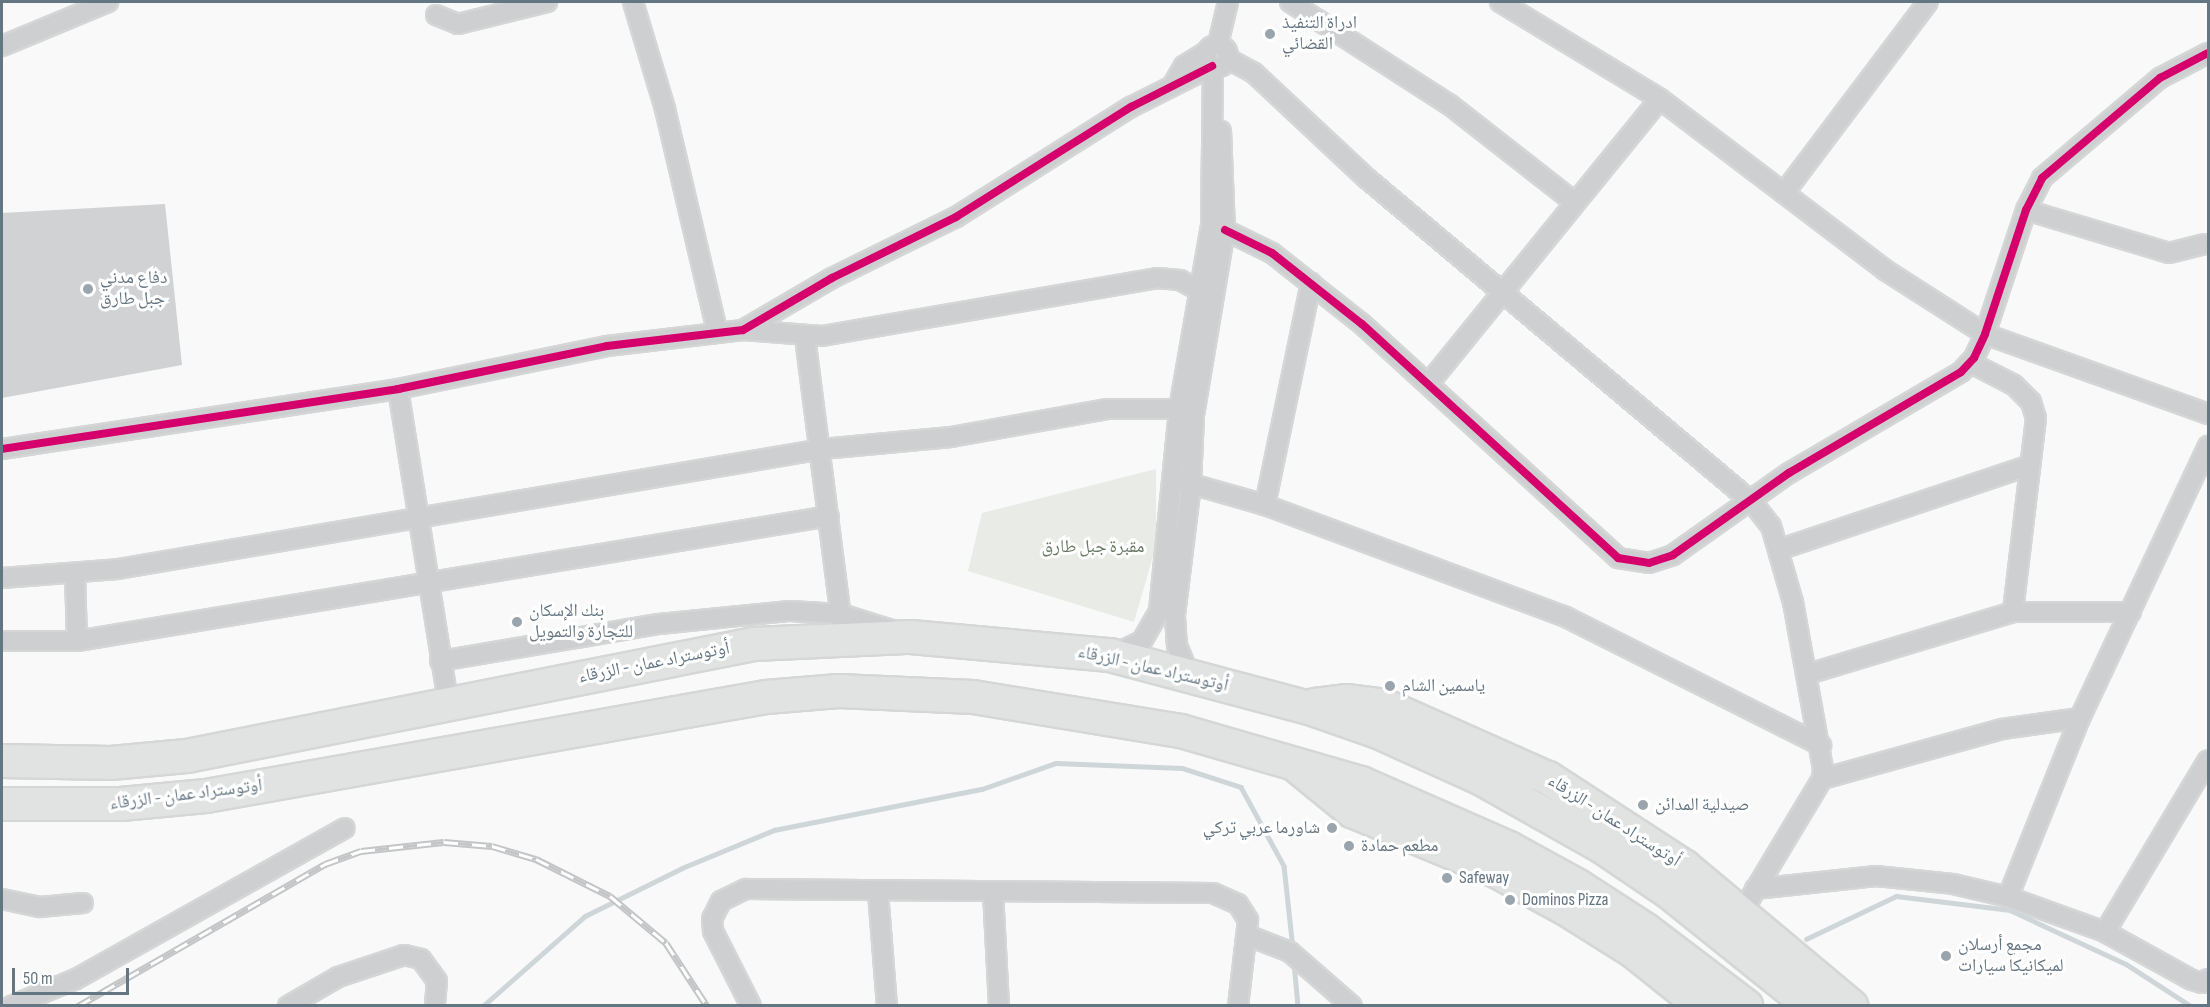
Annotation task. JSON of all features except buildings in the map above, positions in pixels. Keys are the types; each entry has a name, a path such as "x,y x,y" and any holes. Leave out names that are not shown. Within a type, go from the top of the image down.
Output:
{"highway":[{"name":"أوتوستراد عمان - الزرقاء","path":"2,761 111,763 187,756 449,706 729,647 843,626 911,637 1110,656 1306,707 1429,754 1532,806 1669,892 1811,1005"},
{"name":"أوتوستراد عمان - الزرقاء","path":"2,804 121,804 206,796 766,697 839,691 973,697 1061,708 1181,731 1292,759 1361,783 1502,859 1646,930 1746,1005"},
{"name":"أوتوستراد عمان - الزرقاء","path":"1306,707 1346,701 1386,706 1548,778 1685,867 1749,901 1851,1005"},
{"path":"1532,806 1548,778"},
{"name":"أوتوستراد عمان - الزرقاء","path":"1502,859 1633,951 1696,1003"}],"street":[{"path":"2,46 108,2"},
{"path":"436,15 458,24 547,2"},
{"path":"633,2 665,109 717,330"},
{"path":"1189,675 1175,631 1183,481 1179,410 1211,226 1217,59 1228,2"},
{"path":"1290,2 1450,105 1573,201"},
{"path":"1500,2 1660,99 1886,270 1985,334 2208,414"},
{"path":"1784,194 1928,2"},
{"path":"1225,230 1272,253 1311,283 1429,383 1550,498 1629,563 1649,563 1673,555 1752,502 1789,473 1951,380 1971,363 1985,334 2026,210 2043,178 2078,143 2160,78 2208,53"},
{"path":"742,330 832,278 957,218 1174,83 1191,80 1217,59"},
{"path":"1110,656 1142,641 1159,611 1183,481 1225,230 1217,59"},
{"path":"1217,59 1254,73 1364,176 1752,502 1771,526 1781,549 1808,674 1821,746 1822,779 1749,901"},
{"path":"1429,383 1573,201 1660,99"},
{"path":"2026,210 2169,253 2204,244"},
{"path":"2,449 398,389 597,348 717,330 742,330 805,337 1157,278 1180,280 1200,291"},
{"path":"1265,505 1311,283"},
{"path":"441,661 723,616 790,611 843,626 822,449 805,337"},
{"path":"1971,363 2014,385 2031,402 2036,418 2013,612"},
{"path":"398,389 421,515 449,706"},
{"path":"2,578 75,574 822,449 951,436 1107,409 1179,410"},
{"path":"2008,897 2080,718 2208,446"},
{"path":"1781,549 2030,465"},
{"path":"1183,481 1265,505 1564,616 1821,746"},
{"path":"2,641 77,641 829,516"},
{"path":"75,574 77,641"},
{"path":"1808,674 2013,612 2131,612"},
{"path":"1822,779 2002,729 2080,718"},
{"path":"2105,932 2208,760"},
{"path":"11,1005 76,979 345,828"},
{"path":"1749,901 1876,876 1953,884 2008,897 2105,932 2206,983"},
{"path":"751,1005 712,930 712,919 721,901 746,889 878,892 1207,892 1228,898 1245,910 1249,936 1238,1005"},
{"path":"878,892 886,1005"},
{"path":"993,892 999,1005"},
{"path":"2,899 40,907 83,903"},
{"path":"1249,936 1290,952 1345,1003"},
{"path":"288,1005 339,977 404,955 421,959 437,981 435,1005"}],"green space":[{"name":"مقبرة جبل طارق","path":"1156,469 1156,546 1134,622 968,571 982,513"}],"waterway":[{"path":"483,1006 585,916 682,868 774,830 982,789 1056,763 1182,768 1241,787 1284,866 1293,949"},
{"path":"1806,939 1896,896 2010,910 2126,964 2191,1006"},
{"path":"1294,963 1298,1006"}],"railway":[{"path":"78,1006 325,864 361,851 444,842 492,846 536,859 610,896 666,943 707,1006"}],"cycle path":[{"path":"1225,230 1272,253 1362,324 1618,558 1649,563 1673,555 1789,473 1961,372 1974,358 1985,334 2026,210 2042,178 2160,78 2208,53"},
{"path":"2,449 398,389 607,346 743,330 832,278 956,217 1131,107 1212,66"}],"place":[{"name":"ادراة التنفيذ القضائي","path":"1270,34"},
{"name":"دفاع مدني جبل طارق","path":"88,289"},
{"name":"بنك الإسكان للتجارة والتمويل","path":"517,622"},
{"name":"ياسمين الشام","path":"1390,686"},
{"name":"صيدلية المدائن","path":"1643,805"},
{"name":"شاورما عربي تركي","path":"1332,828"},
{"name":"مطعم حمادة","path":"1349,846"},
{"name":"Safeway","path":"1447,878"},
{"name":"Dominos Pizza","path":"1510,900"},
{"name":"مجمع أرسلان لميكانيكا سيارات","path":"1946,956"}]}
